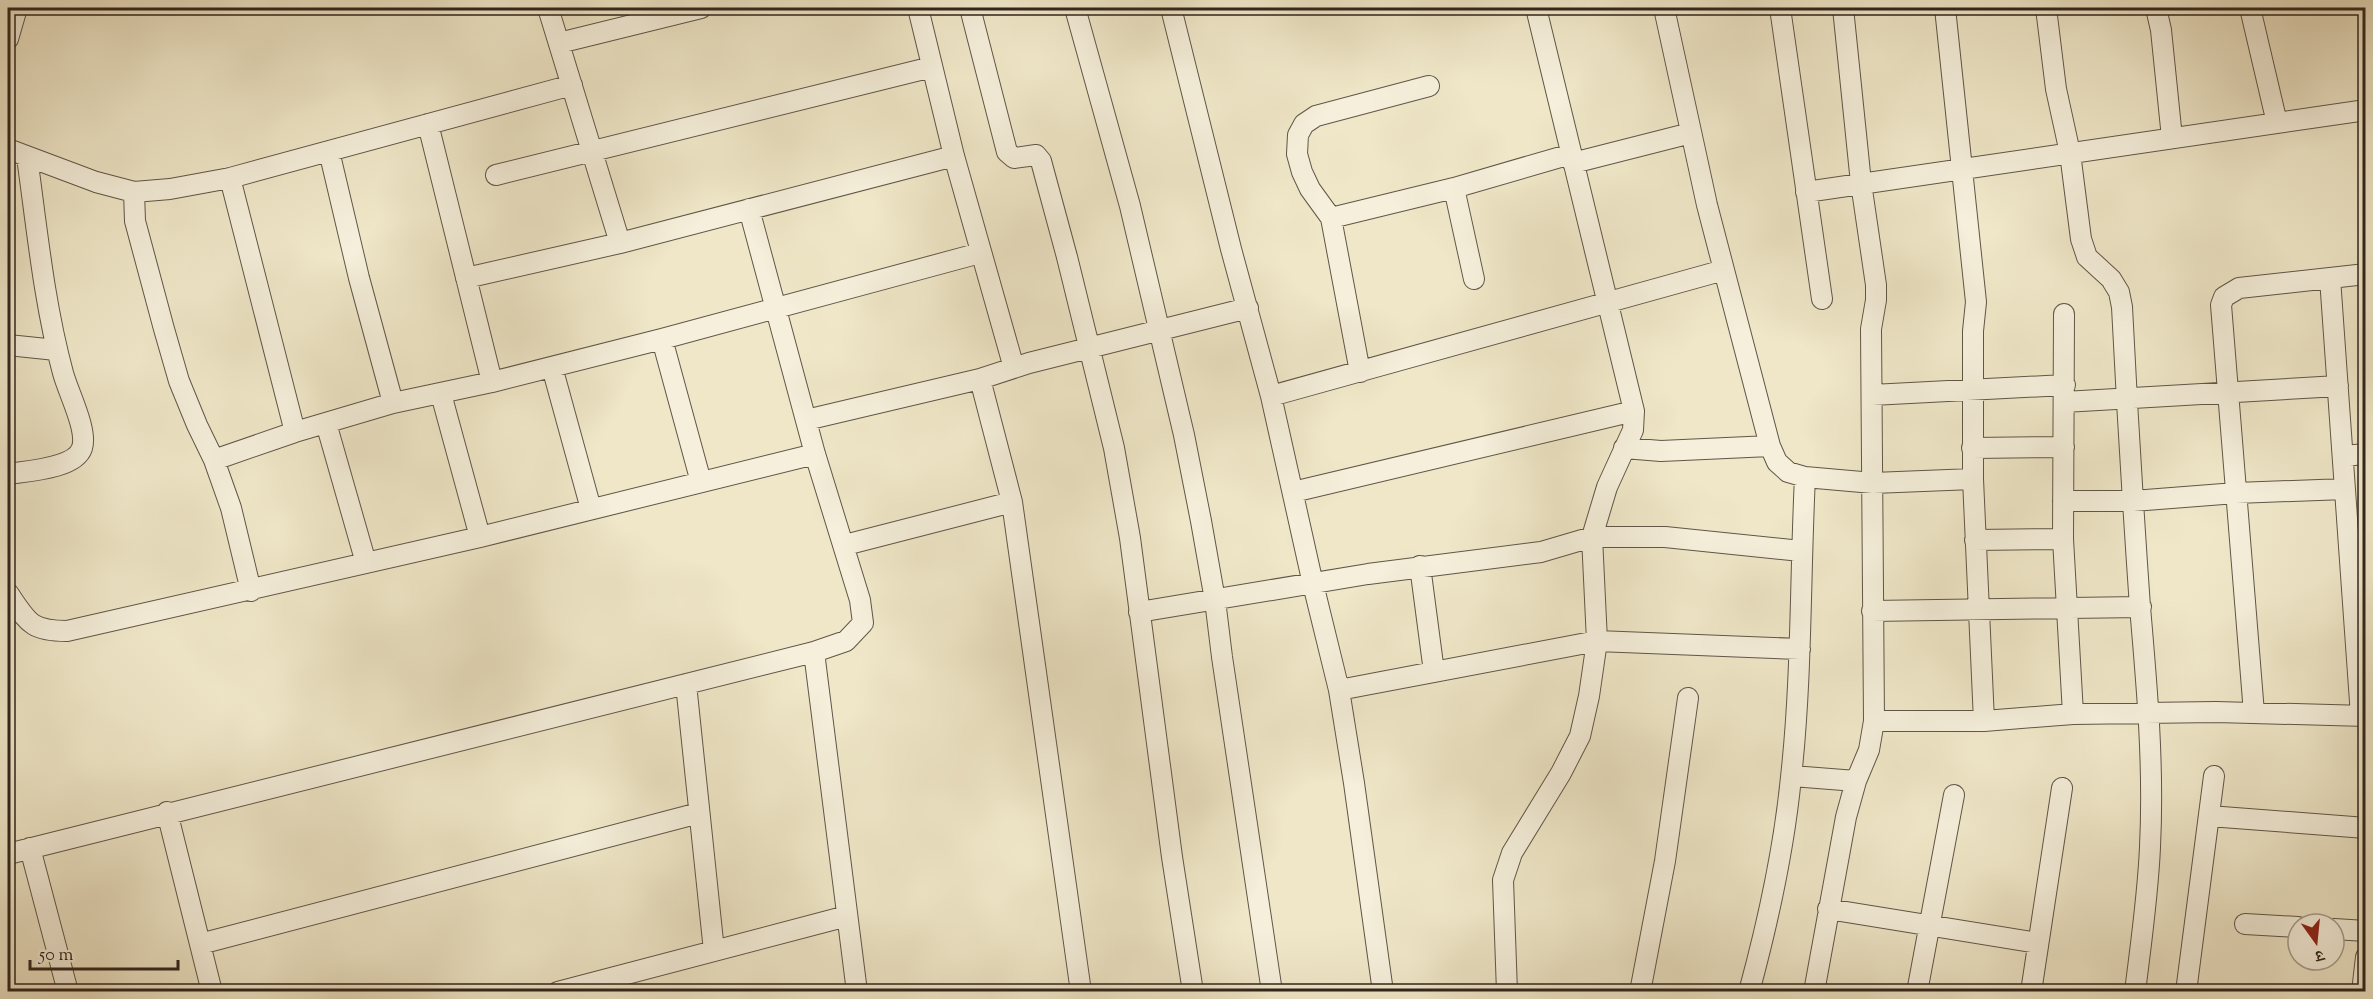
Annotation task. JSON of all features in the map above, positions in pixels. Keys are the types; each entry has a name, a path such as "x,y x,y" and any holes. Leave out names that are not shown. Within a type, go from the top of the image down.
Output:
{"street":[{"path":"8,39 17,8"},
{"path":"548,8 620,243"},
{"path":"559,43 643,14 701,8"},
{"path":"918,8 954,156 1014,368"},
{"path":"970,8 1007,152 1014,158 1036,155 1041,161 1091,349 1114,448 1193,992"},
{"path":"1076,8 1116,152 1160,329 1186,446 1215,600 1272,992"},
{"path":"1171,8 1271,396 1339,690 1383,992"},
{"path":"1507,992 1503,880 1512,853 1580,736 1589,696 1597,641 1592,537 1606,487 1633,430 1634,411 1536,8"},
{"path":"1664,8 1690,133 1724,270 1770,446 1777,462 1788,472 1805,477 1873,483 1973,479"},
{"path":"1780,8 1822,299"},
{"path":"1814,992 1846,817 1856,781 1869,750 1874,721 1870,329 1876,300 1876,285 1861,183 1843,8"},
{"path":"1946,8 1976,302 1973,331 1972,448 1984,721"},
{"path":"2046,8 2056,89 2070,153 2081,239 2087,257 2111,279 2122,307 2140,607 2150,713 2150,847 2135,992"},
{"path":"2156,8 2161,30 2172,138"},
{"path":"2250,8 2277,123"},
{"path":"496,175 932,67"},
{"path":"8,149 96,182 134,192 170,189 230,178 572,85"},
{"path":"1360,372 1331,218 1310,189 1302,172 1297,154 1298,135 1304,124 1316,116 1429,86"},
{"path":"1806,192 2366,110"},
{"path":"428,124 492,382"},
{"path":"1331,218 1572,159 1690,133"},
{"path":"329,151 359,278 393,403"},
{"path":"466,278 620,243 954,156"},
{"path":"8,474 59,465 75,458 82,449 83,434 56,350 27,157"},
{"path":"230,178 295,432"},
{"path":"1454,188 1474,279"},
{"path":"134,192 133,205 137,230 170,350 196,425 214,460 231,508 251,591"},
{"path":"8,854 167,812 814,652 846,641 863,622 860,600 845,545 815,454 749,209"},
{"path":"214,460 295,432 393,403 492,382 662,339 980,253"},
{"path":"1271,396 1724,270"},
{"path":"2254,713 2221,305 2224,297 2238,288 2366,274"},
{"path":"1874,721 1984,721 2073,714 2150,713 2363,716 2330,278"},
{"path":"806,420 980,379 1160,329 1248,308"},
{"path":"2064,315 2063,539 2073,714"},
{"path":"662,339 701,482"},
{"path":"8,345 27,349 56,350"},
{"path":"552,367 591,509"},
{"path":"980,379 1012,502 1081,992"},
{"path":"1872,395 1974,391 2127,399 2338,386"},
{"path":"441,394 480,537"},
{"path":"1293,492 1634,411"},
{"path":"326,423 366,564"},
{"path":"1624,448 1691,451 1770,446"},
{"path":"1972,448 2064,447"},
{"path":"8,593 30,623 44,631 67,631 366,564 815,454"},
{"path":"2343,456 2366,454"},
{"path":"1749,992 1775,882 1792,776 1800,650 1805,477"},
{"path":"2063,501 2133,501 2236,493 2345,489"},
{"path":"845,545 1012,502"},
{"path":"1139,612 1420,566 1541,552 1592,537 1665,537 1802,551"},
{"path":"1975,540 2063,539"},
{"path":"1420,566 1434,672"},
{"path":"1872,611 2140,607"},
{"path":"1339,690 1597,641 1800,650"},
{"path":"814,652 857,992"},
{"path":"686,684 714,951"},
{"path":"1640,992 1665,861 1688,698"},
{"path":"1792,776 1856,781"},
{"path":"2186,992 2214,776"},
{"path":"2031,992 2062,788"},
{"path":"1917,992 1954,795"},
{"path":"167,812 212,992"},
{"path":"200,944 699,813"},
{"path":"2209,816 2366,828"},
{"path":"30,848 68,992"},
{"path":"1828,909 2038,943"},
{"path":"558,992 847,915"},
{"path":"2246,924 2286,926"},
{"path":"2346,930 2366,931"},
{"path":"2362,992 2366,957"}]}
